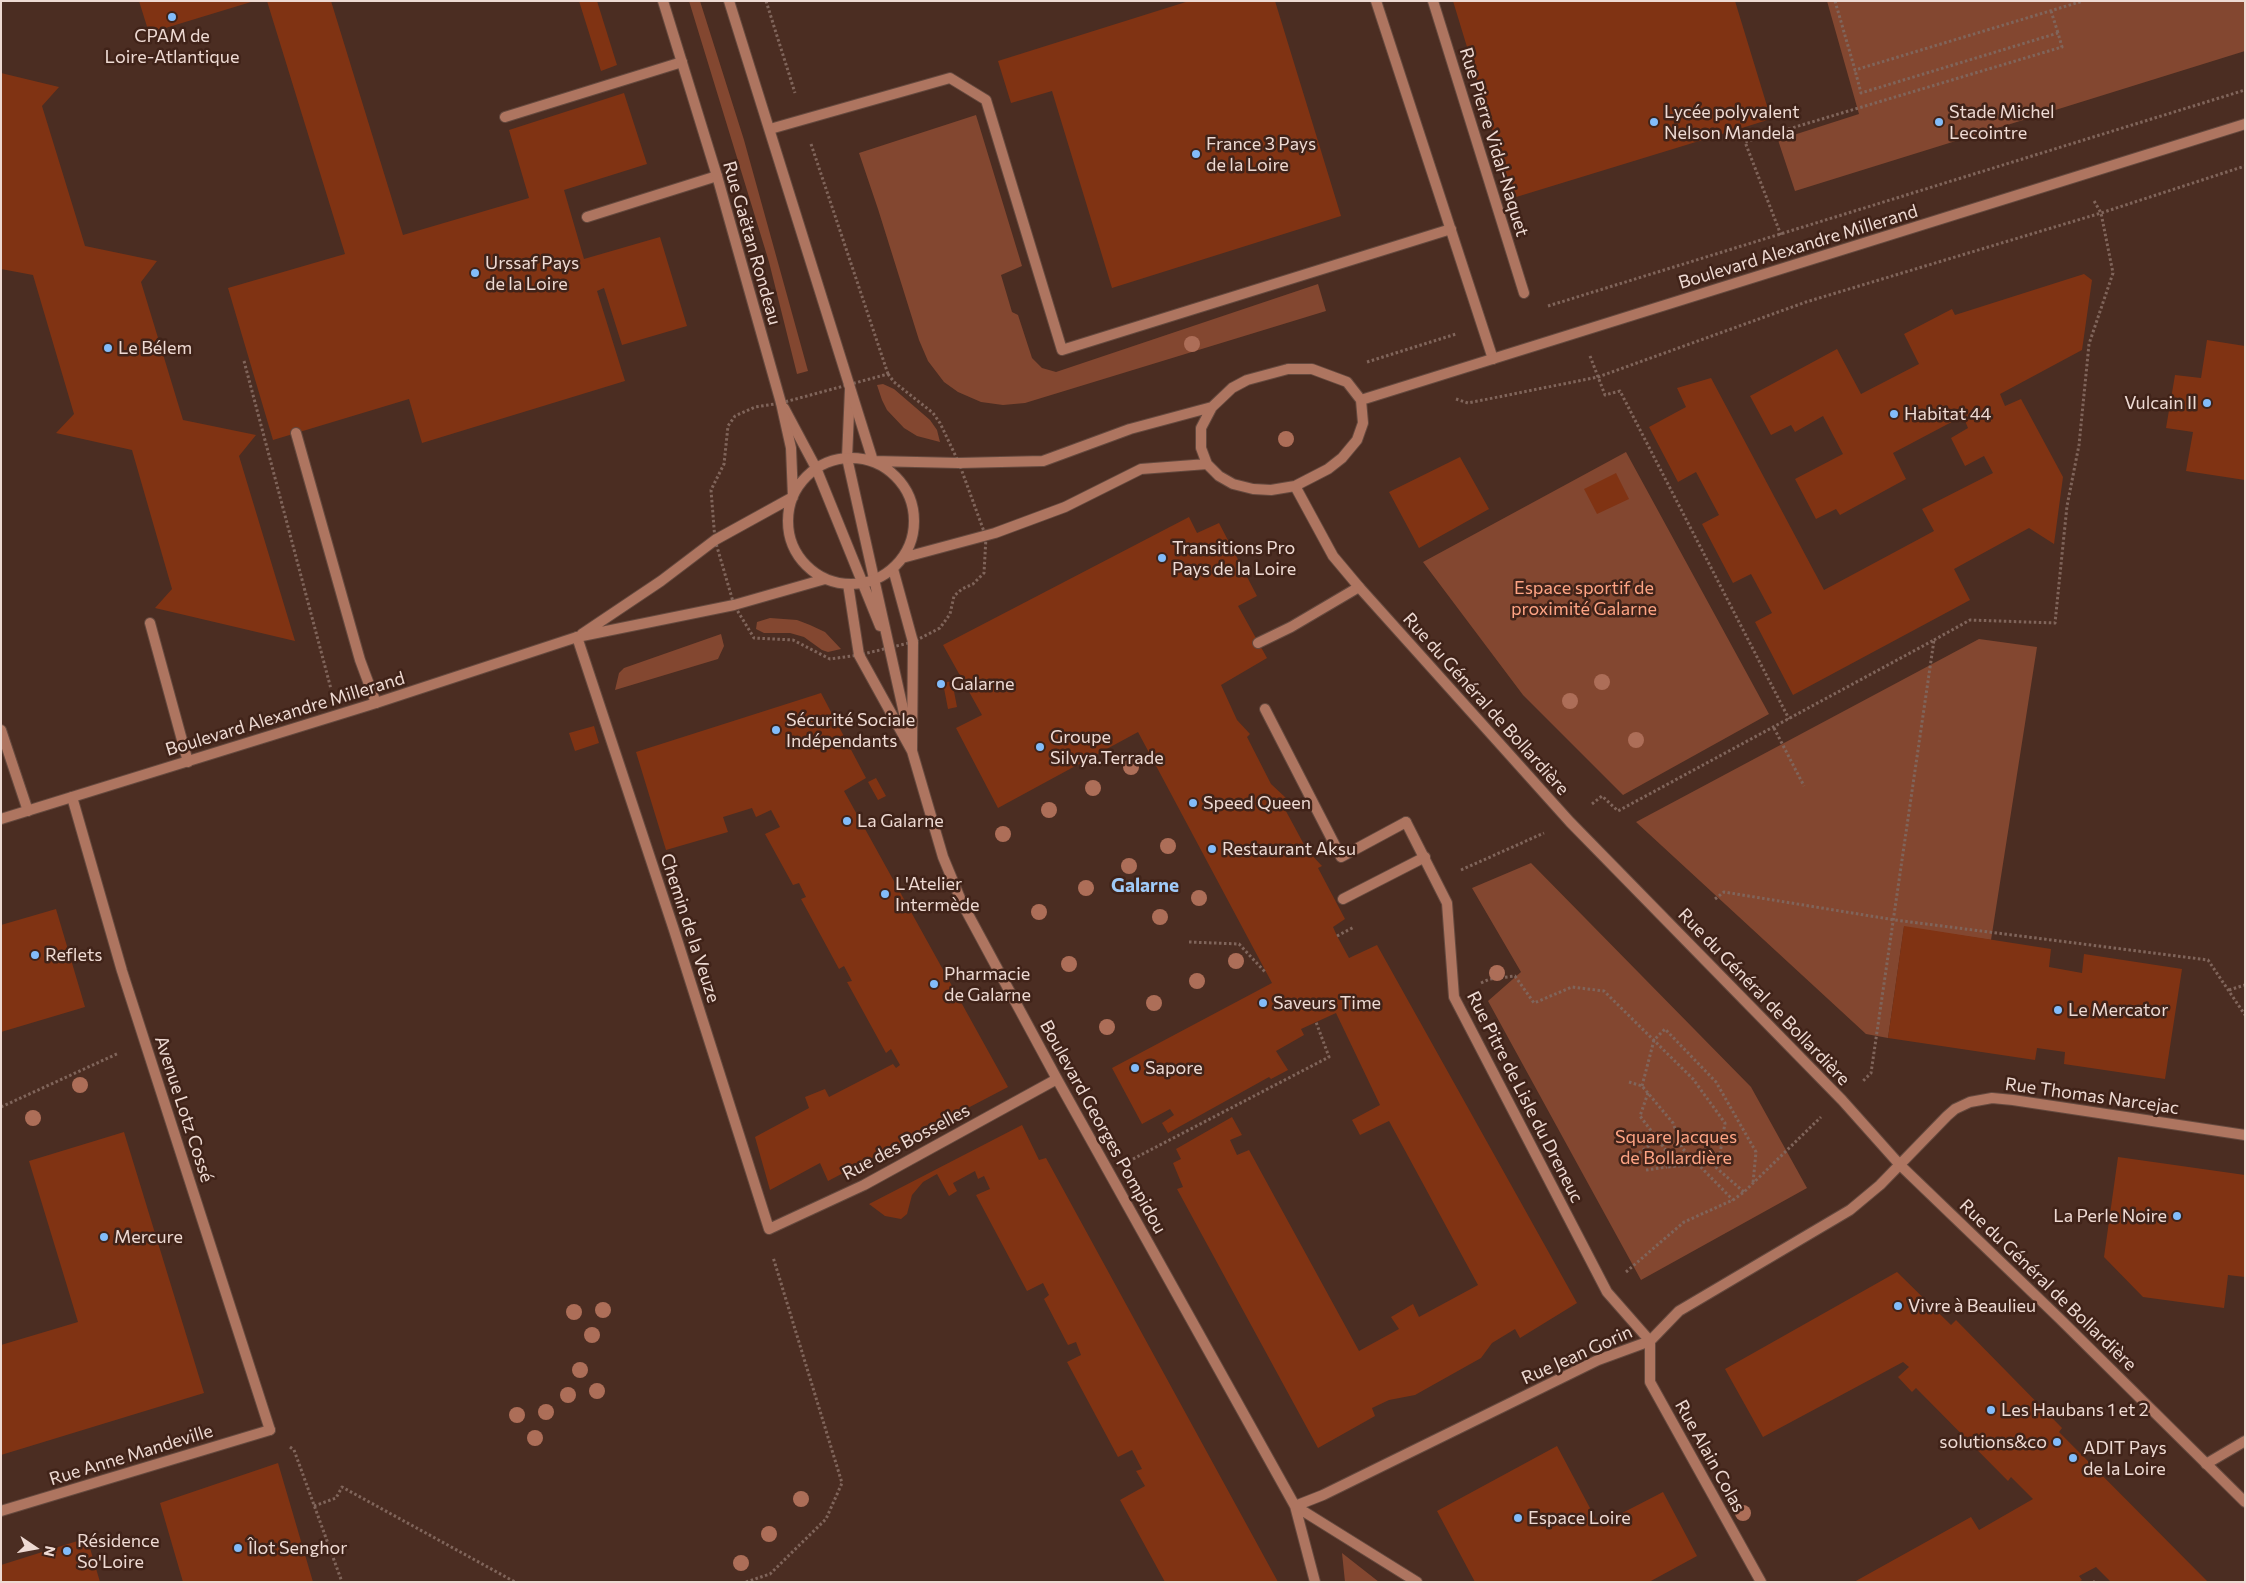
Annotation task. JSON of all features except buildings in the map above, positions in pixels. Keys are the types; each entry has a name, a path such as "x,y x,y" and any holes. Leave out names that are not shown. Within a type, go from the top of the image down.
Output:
{"street":[{"name":"Rue Gaëtan Rondeau","path":"663,1 717,176 781,402 791,448 793,497"},
{"path":"729,1 873,461 895,475 910,496 914,508 913,535 902,558 893,569 874,580 861,584 848,584 825,579 807,567 794,550 788,529 789,508 802,481 816,468 831,460 847,458 873,461 959,463 1043,461 1130,430 1212,407"},
{"path":"1376,1 1493,359"},
{"name":"Rue Pierre Vidal-Naquet","path":"1433,1 1524,292"},
{"path":"505,118 682,62"},
{"path":"770,129 950,78 986,100 1062,350 1451,229"},
{"name":"Boulevard Alexandre Millerand","path":"1361,400 2245,124"},
{"path":"587,217 717,176"},
{"path":"1288,369 1312,369 1330,374 1347,382 1361,400 1363,423 1357,440 1342,458 1328,469 1295,486 1271,490 1253,489 1226,480 1207,464 1201,448 1201,428 1212,407 1232,388 1270,374 1288,369"},
{"path":"850,384 847,458 912,751"},
{"path":"781,402 816,468 861,584 889,647"},
{"path":"296,433 360,660 376,704"},
{"path":"902,558 986,537 1065,507 1141,469 1207,464"},
{"name":"Rue du Général de Bollardière","path":"1295,486 1333,556 1570,822 1842,1100 1900,1165 2060,1318 2245,1502"},
{"name":"Boulevard Alexandre Millerand","path":"577,637 661,581 715,540 793,497"},
{"name":"Boulevard Georges Pompidou","path":"893,569 913,642 912,751"},
{"name":"Boulevard Alexandre Millerand","path":"1,819 376,704 577,637 734,605 825,579"},
{"name":"Boulevard Georges Pompidou","path":"848,584 859,656 912,751 943,857 962,903 1056,1079 1295,1506 1315,1582"},
{"path":"1258,643 1291,627 1359,587"},
{"path":"150,623 188,762"},
{"name":"Chemin de la Veuze","path":"577,637 674,930 769,1229"},
{"name":"Rue Pitre de Lisle du Dreneuc","path":"1265,708 1341,857 1406,822 1447,903 1454,997 1607,1292 1650,1341"},
{"path":"1,730 28,811"},
{"name":"Avenue Lotz Cossé","path":"72,797 145,1042 270,1430"},
{"path":"1343,899 1425,857"},
{"name":"Rue des Bosselles","path":"769,1229 864,1184 1056,1079"},
{"name":"Rue Thomas Narcejac","path":"1900,1165 1955,1109 1970,1102 1992,1098 2245,1135"},
{"name":"Rue Jean Gorin","path":"1295,1506 1323,1495 1598,1360 1650,1341 1679,1310 1850,1210 1900,1165"},
{"name":"Rue Alain Colas","path":"1650,1341 1650,1382 1761,1582"},
{"name":"Rue Anne Mandeville","path":"1,1511 270,1430"},
{"path":"2206,1464 2245,1441"},
{"name":"Boulevard Georges Pompidou","path":"1295,1506 1417,1582"}],"path":[{"path":"766,1 888,374 906,392 933,413 940,423 959,463 986,537 984,573 973,584 962,589 954,596 950,614 940,628 913,642 859,656 830,658 793,640 754,638 734,605 715,540 710,490 724,464 728,426 735,416 755,407 888,374"},
{"path":"1835,1 1861,93 2058,33"},
{"path":"1856,70 2083,1"},
{"path":"1793,266 1745,142 2062,47 2052,11"},
{"path":"1538,309 2245,90"},
{"path":"1410,385 1468,403 1598,377 1806,302 2101,213 2245,166"},
{"path":"1437,881 1570,822 1602,796 1618,812 1970,620 2054,623 2067,506 2080,445 2089,344 2113,273 2101,213 2079,176"},
{"path":"1330,374 1482,326"},
{"path":"1580,333 1605,395 1620,390 1789,719"},
{"path":"244,361 338,715"},
{"path":"1607,1292 1633,1264 1684,1222 1733,1200 1744,1192 1815,1123 1872,1073 1934,640"},
{"path":"1774,728 1804,786"},
{"path":"1715,899 1724,892 1895,920 2208,960 2245,1015"},
{"path":"1337,936 1352,927"},
{"path":"1189,942 1239,944 1266,973"},
{"path":"1454,997 1490,978 1515,976 1534,1003 1572,988 1604,991 1693,1079 1725,1123 1720,1154 1712,1164 1744,1192"},
{"path":"2229,990 2245,985"},
{"path":"1108,1172 1329,1058 1316,1022"},
{"path":"1642,1086 1654,1040 1665,1029 1716,1082 1756,1152 1753,1184"},
{"path":"1,1107 102,1059 145,1042"},
{"path":"1629,1082 1642,1086 1673,1123 1682,1148 1733,1200"},
{"path":"1648,1093 1640,1116 1666,1150 1667,1167"},
{"path":"1635,1156 1658,1139"},
{"path":"1646,1170 1698,1164"},
{"path":"746,1582 770,1574 826,1519 842,1482 771,1249 769,1229"},
{"path":"270,1430 294,1450 342,1582"},
{"path":"314,1506 336,1498 342,1487 515,1582"}],"green space":[{"path":"689,1 700,1 744,140 808,371 797,374 769,262"},
{"name":"Stade Michel Lecointre","path":"1827,1 2245,1 2245,51 1795,191 1778,140 1859,114"},
{"path":"976,115 1022,266 1001,275 1012,312 1018,315 1032,358 1042,368 1056,372 1318,284 1326,311 1025,403 1003,405 981,402 958,392 944,382 928,361 919,340 859,153"},
{"path":"883,384 894,389 930,420 937,430 940,442 917,436 904,428 887,410 882,400 877,385"},
{"name":"Espace sportif de proximité Galarne","path":"1626,452 1769,714 1623,795 1523,695 1423,562"},
{"path":"770,618 797,620 810,625 825,632 841,649 828,652 804,637 790,633 764,633 756,629 757,622"},
{"path":"721,634 724,646 718,659 615,690 619,673 624,668"},
{"path":"1979,639 2037,647 1991,940 1904,927 1888,1038 1866,1034 1636,822"},
{"name":"Square Jacques de Bollardière","path":"1531,863 1751,1087 1807,1188 1641,1280 1488,1001 1521,972 1472,888"},
{"path":"1342,1553 1379,1582 1345,1582"}],"place":[{"name":"CPAM de Loire-Atlantique","path":"172,17"},
{"name":"Lycée polyvalent Nelson Mandela","path":"1654,122"},
{"name":"Stade Michel Lecointre","path":"1939,122"},
{"name":"France 3 Pays de la Loire","path":"1196,154"},
{"name":"Urssaf Pays de la Loire","path":"475,273"},
{"name":"Le Bélem","path":"108,348"},
{"name":"Vulcain II","path":"2207,403"},
{"name":"Habitat 44","path":"1894,414"},
{"name":"Transitions Pro Pays de la Loire","path":"1162,558"},
{"name":"Galarne","path":"941,684"},
{"name":"Sécurité Sociale Indépendants","path":"776,730"},
{"name":"Groupe Silvya.Terrade","path":"1040,747"},
{"name":"Speed Queen","path":"1193,803"},
{"name":"La Galarne","path":"847,821"},
{"name":"Restaurant Aksu","path":"1212,849"},
{"name":"L'Atelier Intermède","path":"885,894"},
{"name":"Reflets","path":"35,955"},
{"name":"Pharmacie de Galarne","path":"934,984"},
{"name":"Saveurs Time","path":"1263,1003"},
{"name":"Le Mercator","path":"2058,1010"},
{"name":"Sapore","path":"1135,1068"},
{"name":"La Perle Noire","path":"2177,1216"},
{"name":"Mercure","path":"104,1237"},
{"name":"Vivre à Beaulieu","path":"1898,1306"},
{"name":"Les Haubans 1 et 2","path":"1991,1410"},
{"name":"solutions&co","path":"2057,1442"},
{"name":"ADIT Pays de la Loire","path":"2073,1458"},
{"name":"Espace Loire","path":"1518,1518"},
{"name":"Îlot Senghor","path":"238,1548"},
{"name":"Résidence So'Loire","path":"67,1551"}],"district":[{"name":"Galarne","path":"1145,886"}]}
